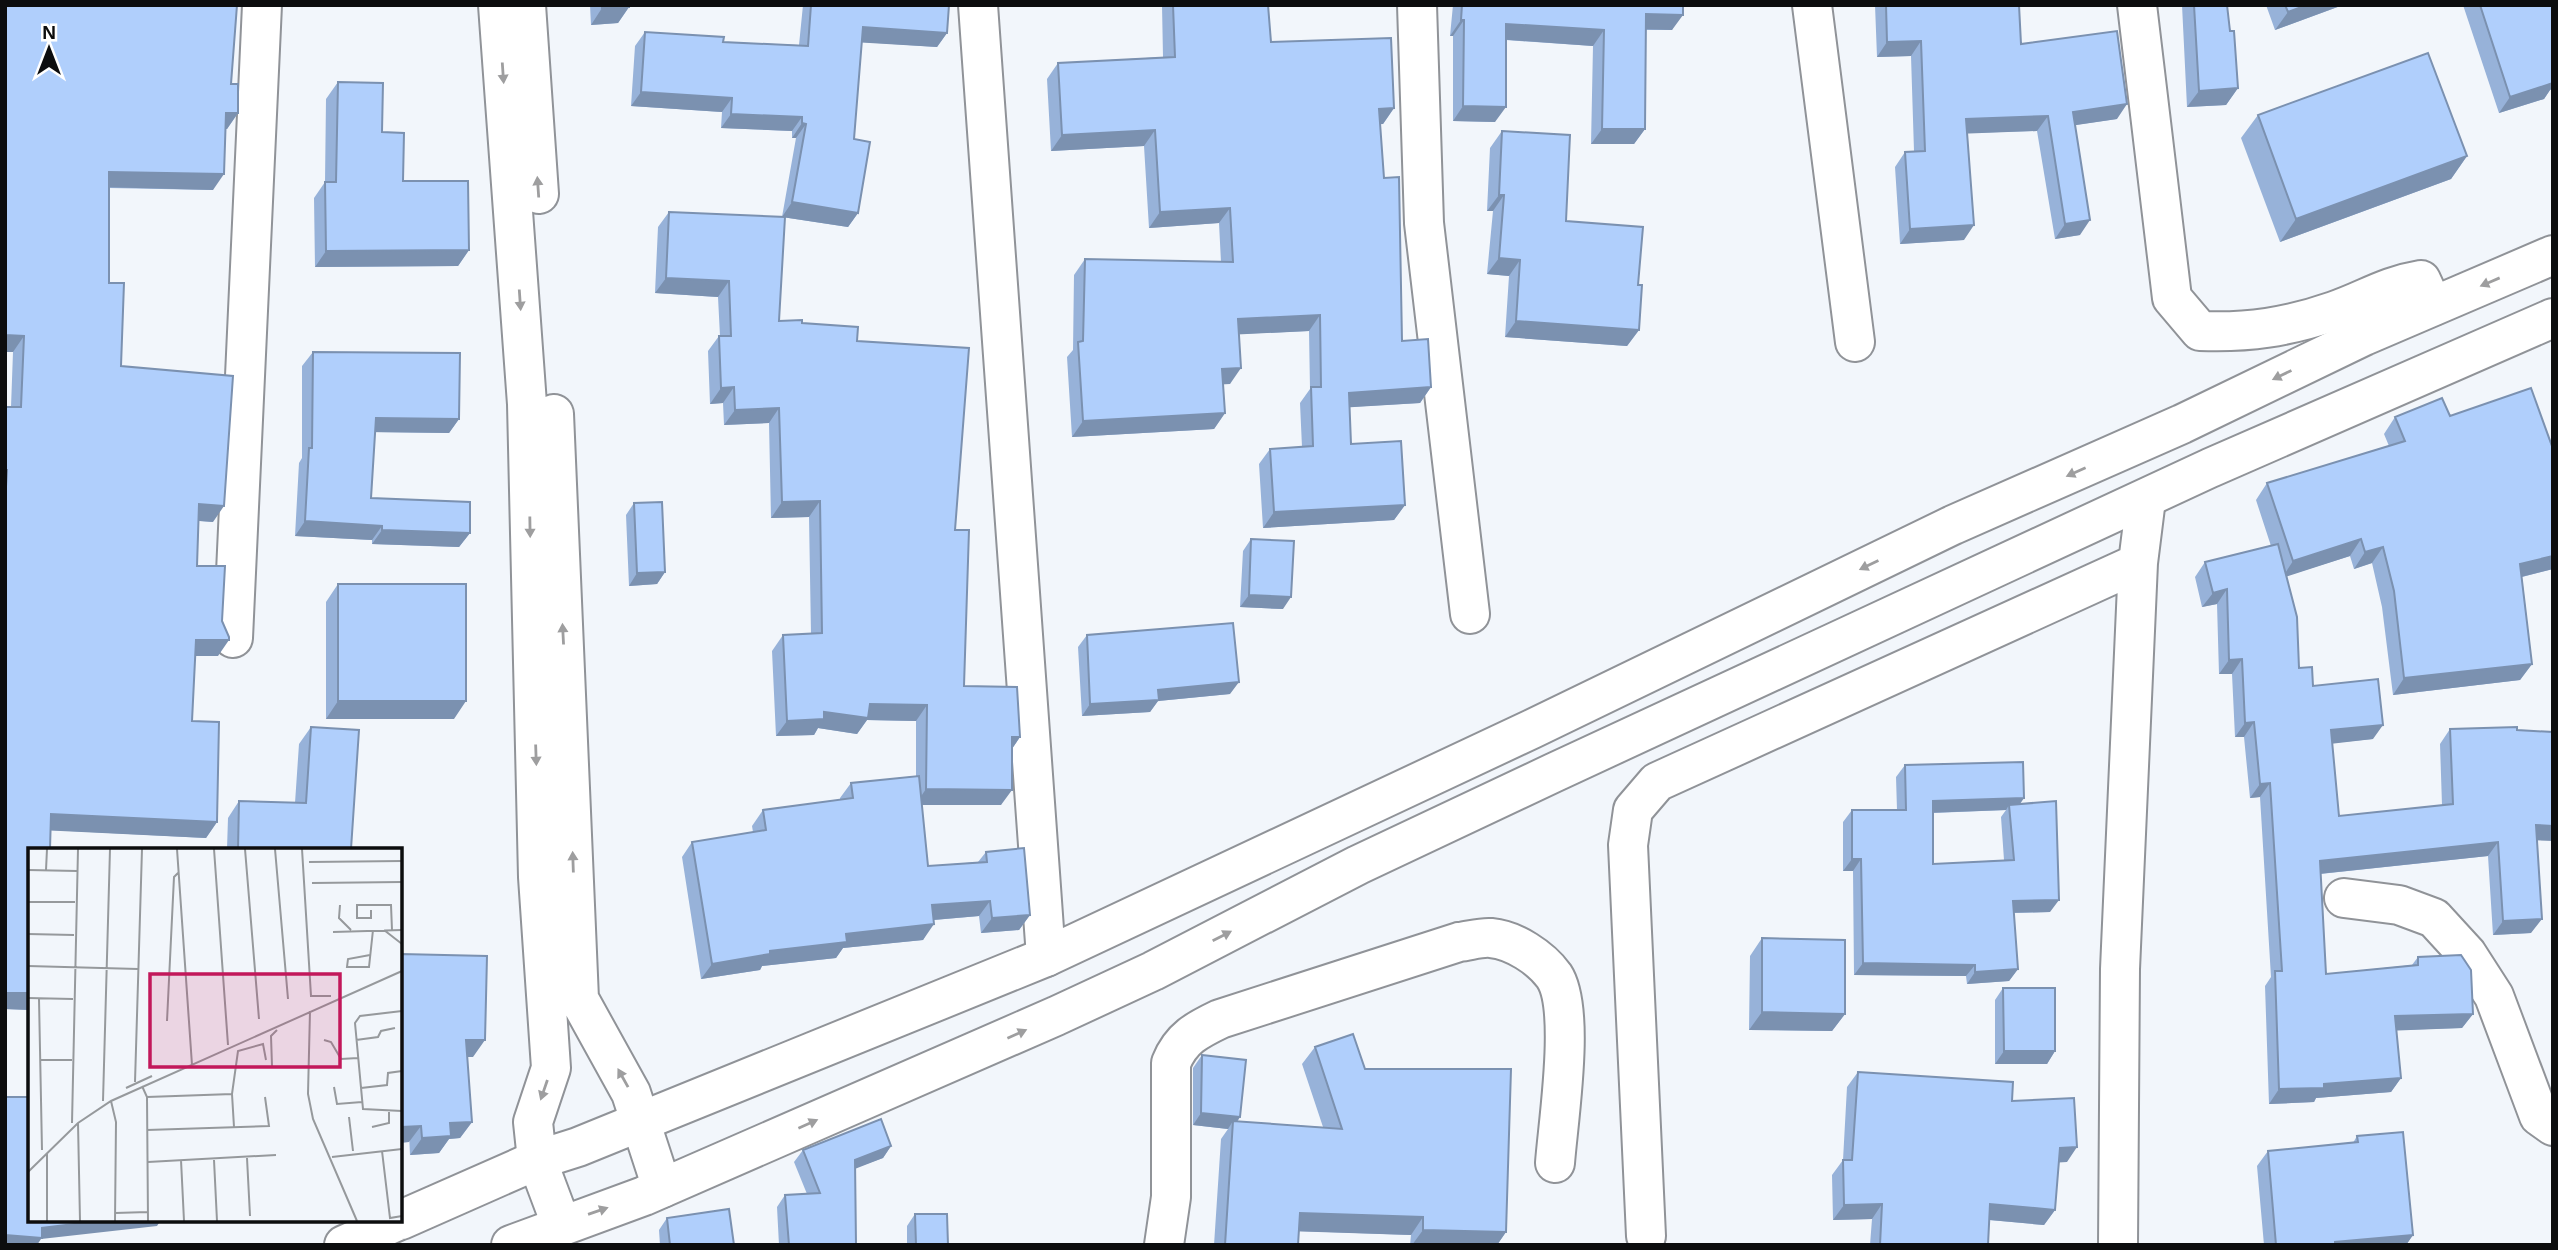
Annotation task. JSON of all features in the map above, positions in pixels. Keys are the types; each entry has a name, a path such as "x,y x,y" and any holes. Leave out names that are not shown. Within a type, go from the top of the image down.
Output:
{"street":[{"path":"233,638 262,5"},
{"path":"498,5 551,714 579,999 631,1093 642,1119 662,1188"},
{"path":"526,5 553,401 551,714 538,877 551,1068 533,1122 537,1160 561,1224"},
{"path":"978,5 1046,957"},
{"path":"1417,5 1424,223 1470,614"},
{"path":"1812,5 1854,342"},
{"path":"2137,5 2172,298 2200,331 2244,333 2301,322 2337,311 2393,284 2421,280 2434,306"},
{"path":"402,1219 537,1160 578,1147 1046,957 1519,735 1952,525 2134,446 2434,306 2553,256"},
{"path":"511,1245 662,1188 1056,1016 1153,971 1370,859 2146,499 2553,318"},
{"path":"2118,1245 2120,969 2138,563 2146,499"},
{"path":"1646,1236 1628,845 1633,810 1657,782 2138,563"},
{"path":"2344,898 2399,905 2434,918 2467,954 2494,996 2539,1115 2553,1126"},
{"path":"1164,1245 1171,1197 1171,1063 1177,1049 1190,1034 1220,1019 1459,942 1492,938 1526,950 1555,977 1564,1016 1564,1058 1555,1163"},
{"path":"344,1245 396,1222"}],"building":[{"path":"5,5 237,5 231,84 238,84 238,113 226,113 224,174 109,172 109,283 124,283 121,366 233,376 224,506 199,504 197,566 225,566 222,621 229,640 196,640 192,721 219,722 217,822 51,814 50,848 28,848 28,993 6,993 5,983 5,407 21,407 24,336 5,335"},
{"path":"602,5 629,5 629,7 602,8"},
{"path":"811,5 949,5 947,33 863,27 854,139 870,142 858,213 792,202 806,124 802,123 802,117 731,114 732,98 641,92 645,32 724,37 723,42 808,46"},
{"path":"1173,5 1268,5 1271,42 1391,38 1394,108 1379,109 1384,178 1399,177 1402,341 1428,339 1431,387 1349,393 1351,444 1401,441 1405,505 1274,512 1270,449 1313,446 1311,387 1321,387 1320,315 1238,319 1241,368 1222,369 1225,413 1083,421 1078,342 1083,341 1085,259 1233,262 1230,208 1160,212 1155,130 1062,135 1058,63 1175,57"},
{"path":"1462,5 1683,5 1683,15 1646,14 1645,129 1602,129 1604,30 1506,24 1506,107 1463,106"},
{"path":"1886,5 2019,5 2021,44 2117,31 2127,104 2073,112 2090,220 2065,224 2048,116 1966,119 1974,225 1910,229 1905,152 1925,151 1921,41 1887,42"},
{"path":"2194,5 2227,5 2230,31 2234,31 2238,88 2199,91"},
{"path":"2285,5 2307,5 2288,12"},
{"path":"2480,5 2553,5 2553,83 2510,97"},
{"path":"2428,53 2467,156 2296,219 2258,115"},
{"path":"338,82 383,83 382,132 404,133 403,181 468,181 469,250 326,251 325,182 336,182"},
{"path":"1502,131 1570,135 1566,221 1643,227 1638,285 1642,285 1639,330 1516,321 1520,260 1499,258 1504,195 1499,195"},
{"path":"669,212 785,217 779,321 802,320 802,323 858,327 857,341 969,348 955,530 969,530 964,686 1017,687 1020,737 1012,737 1012,790 926,789 927,705 870,704 868,718 824,712 824,719 787,721 783,635 822,633 820,501 782,502 779,408 735,410 734,387 721,388 719,336 731,336 729,281 666,278"},
{"path":"313,352 460,353 459,419 376,418 371,498 470,502 470,533 382,530 382,526 305,521 309,448 312,448"},
{"path":"2531,388 2553,449 2553,556 2520,564 2532,664 2404,678 2394,591 2383,547 2365,552 2361,539 2293,561 2267,483 2405,441 2395,417 2442,398 2450,416"},
{"path":"662,502 665,572 637,573 634,503"},
{"path":"1251,539 1294,541 1291,597 1249,595"},
{"path":"2278,544 2297,617 2299,668 2312,667 2313,686 2378,679 2383,725 2331,730 2339,816 2453,804 2450,729 2517,727 2517,730 2553,732 2553,826 2536,825 2542,919 2503,921 2498,842 2320,861 2326,974 2418,965 2418,957 2461,955 2471,970 2473,1014 2395,1016 2401,1078 2324,1084 2324,1088 2279,1089 2275,971 2282,971 2270,783 2260,784 2254,722 2245,723 2242,659 2229,660 2227,589 2213,593 2205,562"},
{"path":"338,584 466,584 466,701 338,701"},
{"path":"1233,623 1239,682 1158,690 1159,700 1090,704 1087,635"},
{"path":"311,727 359,730 351,848 238,848 239,801 306,803"},
{"path":"2023,762 2024,798 1933,801 1933,864 2014,860 2009,805 2056,801 2059,900 2013,901 2018,969 1975,972 1975,965 1863,963 1861,859 1852,859 1852,810 1906,810 1905,765"},
{"path":"919,776 928,866 987,862 986,852 1024,848 1030,915 992,918 990,901 932,905 934,924 846,934 847,942 770,951 770,954 712,964 692,842 766,830 763,810 853,798 851,783"},
{"path":"1762,938 1845,940 1845,1014 1762,1012"},
{"path":"402,954 487,956 485,1040 466,1040 472,1122 450,1123 451,1136 422,1138 421,1126 402,1127"},
{"path":"2003,988 2055,988 2055,1051 2004,1051"},
{"path":"1353,1034 1365,1069 1511,1069 1506,1232 1423,1230 1423,1217 1300,1213 1298,1245 1225,1245 1233,1121 1342,1129 1315,1047"},
{"path":"1202,1055 1246,1060 1240,1117 1201,1113"},
{"path":"1858,1072 2013,1082 2012,1101 2074,1098 2077,1147 2060,1148 2055,1210 1990,1204 1988,1245 1880,1245 1882,1204 1844,1205 1843,1160 1852,1160"},
{"path":"5,1097 28,1097 28,1222 91,1222 42,1228 42,1238 5,1235"},
{"path":"881,1119 891,1146 855,1160 856,1245 789,1245 785,1195 820,1193 803,1150"},
{"path":"2403,1132 2413,1235 2335,1242 2335,1245 2276,1245 2268,1151 2358,1142 2357,1136"},
{"path":"729,1209 734,1245 670,1245 667,1218"},
{"path":"915,1214 947,1214 948,1245 916,1245"}]}
